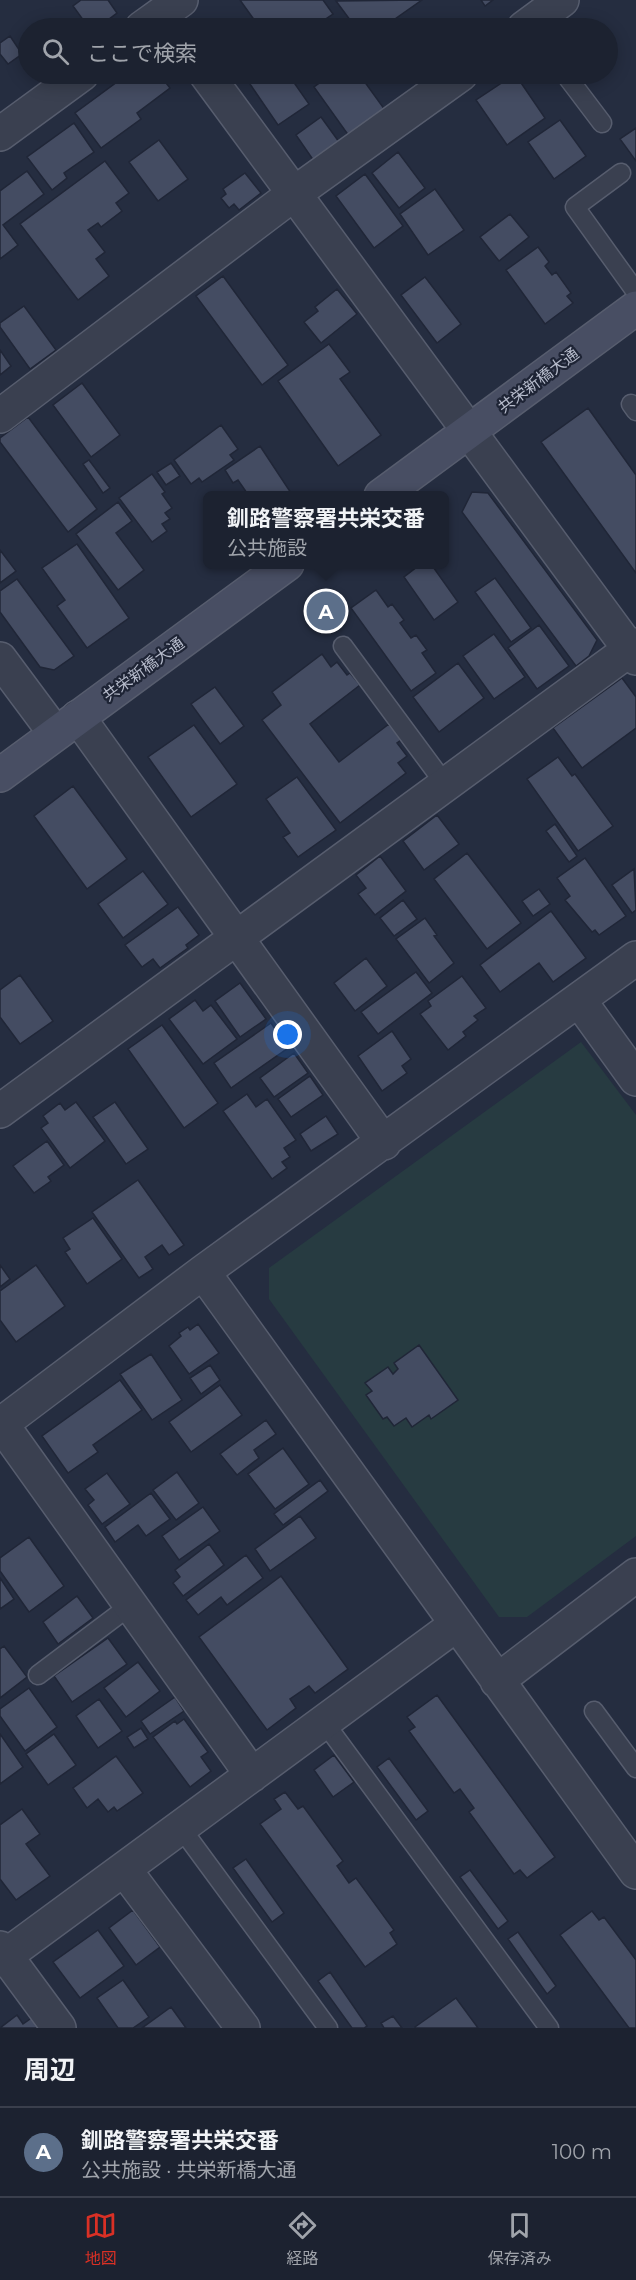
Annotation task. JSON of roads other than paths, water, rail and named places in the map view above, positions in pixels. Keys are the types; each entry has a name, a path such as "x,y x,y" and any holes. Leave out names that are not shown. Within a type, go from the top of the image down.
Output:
{"street":[{"path":"539,18 562,0"},
{"path":"0,134 68,84"},
{"path":"0,1111 445,784 634,651 213,84"},
{"path":"0,416 295,193 447,84"},
{"name":"共栄新橋大通","path":"386,491 636,308"},
{"name":"共栄新橋大通","path":"0,775 280,569"},
{"path":"0,659 66,725 236,936 384,1143"},
{"path":"252,1775 1,1424 203,1272 384,1143 636,958"},
{"path":"579,1000 636,1079"},
{"path":"203,1272 636,1872"},
{"path":"497,1681 636,1575"},
{"path":"59,2028 2,1955 181,1828 457,1624"},
{"path":"124,1869 243,2028"}],"lane":[{"path":"573,84 602,123"},
{"path":"621,173 574,207 636,292"},
{"path":"343,646 445,784"},
{"path":"38,1675 131,1605"},
{"path":"594,1710 636,1768"},
{"path":"324,1722 549,2028"},
{"path":"181,1828 328,2028"}],"place":[{"name":"釧路警察署共栄交番","path":"326,611"}]}
